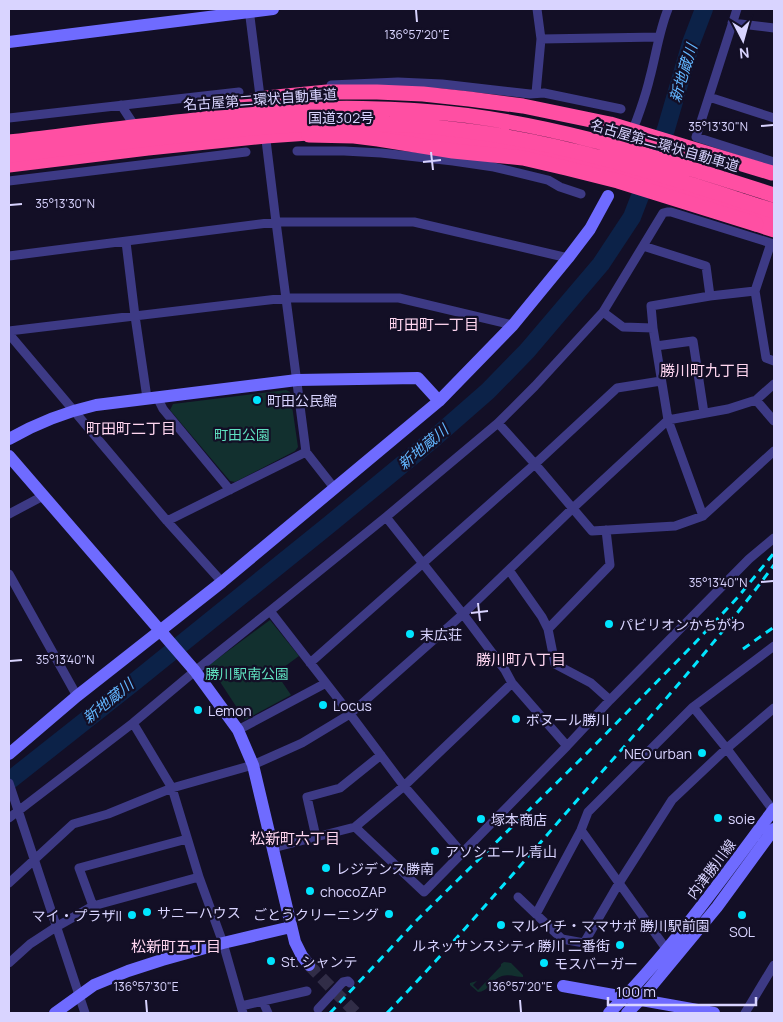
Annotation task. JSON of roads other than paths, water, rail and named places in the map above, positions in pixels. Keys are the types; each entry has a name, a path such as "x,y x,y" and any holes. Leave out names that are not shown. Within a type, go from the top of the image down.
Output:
{"highway":[{"path":"116,136 275,97 327,92 423,94 523,106 610,124 774,174"},
{"name":"名古屋第二環状自動車道","path":"9,155 268,112 322,108 373,109 440,113 521,124 601,142 774,195"},
{"name":"名古屋第二環状自動車道","path":"9,142 328,124 421,126 521,139 601,158 774,210"},
{"name":"国道302号","path":"9,165 266,136 348,131 422,135 512,146 562,156 774,219"},
{"path":"116,136 270,134 354,136 453,151 522,158 618,181 756,224 773,239"},
{"name":"国道302号","path":"669,187 700,186 728,178 751,180 774,174"}],"street":[{"path":"9,42 249,10 273,9"},
{"path":"536,93 541,39 537,9"},
{"path":"9,754 77,696 222,582 439,401 513,325 590,229 621,172 647,88 659,37 668,9"},
{"path":"737,9 696,137 774,174"},
{"path":"249,10 306,452 335,489"},
{"path":"732,24 774,28"},
{"path":"541,39 659,37"},
{"path":"288,89 398,82 470,86 530,94 544,93 621,109"},
{"path":"348,131 375,83"},
{"path":"463,162 476,152 500,153 512,146 470,86"},
{"path":"9,118 239,92"},
{"path":"708,97 774,118"},
{"path":"121,105 148,148"},
{"path":"370,132 381,153"},
{"path":"185,159 195,143"},
{"path":"297,151 381,153 463,162 494,167 548,180 560,187 581,194"},
{"path":"9,181 246,152"},
{"path":"710,199 731,231"},
{"path":"9,818 133,724 195,670 386,517 498,423 603,312 663,213 671,212 731,231 773,239 755,291 766,358 774,362"},
{"path":"9,256 276,222 414,222 568,258"},
{"path":"126,242 135,316 152,398 230,490"},
{"path":"643,246 706,266 710,296"},
{"path":"703,516 668,420 651,306 755,291"},
{"path":"9,332 286,298 399,298 513,325"},
{"path":"603,312 623,327 653,328"},
{"path":"9,332 167,521 222,582"},
{"path":"656,346 693,340 704,414"},
{"path":"9,439 33,426 73,410 96,405 297,380 418,378 439,401"},
{"path":"310,663 536,464 617,388 661,381"},
{"path":"9,883 73,824 108,814 172,788 253,765 302,742 350,714 463,614 668,420 728,410 756,400 774,384"},
{"path":"756,400 774,420"},
{"path":"498,423 536,464 592,531 675,526 703,516 774,452"},
{"path":"167,521 306,452"},
{"path":"9,456 195,670 238,730 253,765 295,942 309,965"},
{"path":"9,514 44,496"},
{"path":"386,517 463,614 505,670 512,683 567,746"},
{"path":"548,630 610,565 606,530"},
{"path":"355,827 424,892 749,558 774,538"},
{"path":"509,570 542,617 548,630 555,664 591,683 610,700"},
{"path":"9,574 77,696"},
{"path":"270,611 404,786 462,853"},
{"path":"536,914 582,830 588,812 693,707 774,646"},
{"path":"238,730 326,683"},
{"path":"273,848 355,827 404,786 512,683"},
{"path":"693,707 774,810"},
{"path":"518,897 562,939 584,943 619,883 672,800 727,748 774,708"},
{"path":"133,724 172,788 199,877 223,943 242,1010 263,1002 307,991"},
{"path":"316,837 307,797 340,788 381,755"},
{"path":"9,783 85,1013"},
{"name":"内津勝川線","path":"609,1013 625,998 667,950 774,810"},
{"name":"内津勝川線","path":"627,1013 717,907 774,829"},
{"path":"582,830 667,950"},
{"path":"93,906 79,868 187,839"},
{"path":"9,963 30,944 93,906 199,877"},
{"path":"55,1013 94,985 128,971 223,943 291,927"},
{"path":"745,1013 774,965"},
{"path":"318,1009 343,982 348,981 350,983"},
{"path":"562,986 714,1013"},
{"path":"263,1002 268,1013"}],"waterway":[{"name":"新地蔵川","path":"9,781 133,683 432,440 488,391 527,351 601,264 632,217 666,129 691,43 704,9"}],"tunnel":[{"path":"309,965 356,1013"}],"railway":[{"path":"330,1013 417,920 585,755 694,644 738,597 774,553"},
{"path":"387,1013 468,925 667,697 774,565"},
{"path":"743,649 774,627"}],"place":[{"name":"町田公民館","path":"257,400"},
{"name":"パビリオンかちがわ","path":"609,624"},
{"name":"末広荘","path":"410,634"},
{"name":"Locus","path":"323,705"},
{"name":"Lemon","path":"198,710"},
{"name":"ボヌール勝川","path":"516,719"},
{"name":"NEO urban","path":"702,753"},
{"name":"soie","path":"718,818"},
{"name":"塚本商店","path":"481,819"},
{"name":"アソシエール青山","path":"435,851"},
{"name":"レジデンス勝南","path":"326,868"},
{"name":"chocoZAP","path":"310,891"},
{"name":"サニーハウス","path":"147,912"},
{"name":"ごとうクリーニング","path":"389,914"},
{"name":"マイ・プラザII","path":"132,915"},
{"name":"SOL","path":"742,915"},
{"name":"マルイチ・ママサポ 勝川駅前園","path":"501,925"},
{"name":"ルネッサンスシティ勝川 二番街","path":"620,945"},
{"name":"St. シャンテ","path":"271,961"},
{"name":"モスバーガー","path":"544,963"}],"district":[{"name":"町田町一丁目","path":"434,324"},
{"name":"勝川町九丁目","path":"705,370"},
{"name":"町田町二丁目","path":"131,428"},
{"name":"勝川町八丁目","path":"521,659"},
{"name":"松新町六丁目","path":"295,838"},
{"name":"松新町五丁目","path":"176,946"}],"park label":[{"name":"町田公園","path":"242,434"},
{"name":"勝川駅南公園","path":"247,673"}]}
